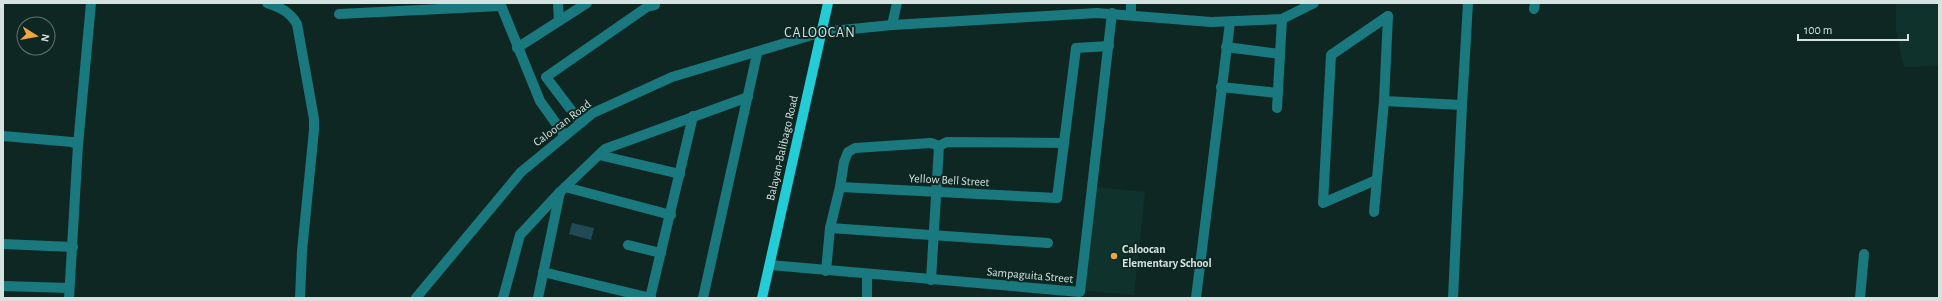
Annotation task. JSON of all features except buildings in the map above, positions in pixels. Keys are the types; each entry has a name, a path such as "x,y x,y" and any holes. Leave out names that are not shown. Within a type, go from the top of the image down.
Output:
{"main road":[{"name":"Balayan-Balibago Road","path":"762,298 828,3"}],"street":[{"path":"3,286 69,293 73,247 78,145 91,3"},
{"path":"268,3 286,10 292,15 297,24 314,119 302,250 300,298"},
{"path":"558,3 559,21"},
{"path":"517,48 587,3"},
{"path":"892,25 897,3"},
{"path":"1131,3 1131,15"},
{"path":"1277,108 1282,19 1314,3"},
{"path":"1453,298 1468,3"},
{"path":"340,14 500,5 540,101 565,136"},
{"path":"581,123 546,77 647,7 655,6"},
{"name":"Caloocan Road","path":"416,298 521,172 593,113 672,77 822,32 892,25 1112,13 1210,22 1282,19"},
{"name":"Sampaguita Street","path":"770,265 931,280 1037,293 1080,292 1112,13"},
{"path":"1374,212 1384,101 1388,16 1331,55 1323,203 1376,180"},
{"path":"1196,298 1230,22"},
{"path":"826,271 830,228 840,187 844,162 848,152 855,148 931,143 939,146 947,142 1064,143 1076,48 1109,46"},
{"path":"1226,47 1280,54"},
{"path":"703,298 757,54"},
{"path":"1221,87 1278,94"},
{"path":"504,298 520,235 562,189 605,149 692,116 748,97"},
{"path":"1384,101 1462,105"},
{"path":"543,272 650,298 671,215 692,116"},
{"path":"3,136 72,142 78,145"},
{"name":"Yellow Bell Street","path":"840,187 1057,198 1064,143"},
{"path":"931,280 939,146"},
{"path":"599,155 680,174"},
{"path":"562,189 671,215"},
{"path":"538,298 562,189"},
{"path":"830,228 1048,243"},
{"path":"3,244 73,247"},
{"path":"628,245 661,254"},
{"path":"1860,298 1864,254"},
{"path":"867,274 867,298"}],"shaded area":[{"path":"1896,3 1939,3 1939,66 1904,67 1896,30"},
{"name":"Caloocan Elementary School","path":"1096,187 1145,192 1134,295 1085,291"},
{"path":"572,223 594,228 591,240 569,234"}],"place":[{"name":"Caloocan Elementary School","path":"1114,256"}],"district":[{"name":"CALOOCAN","path":"820,33"}]}
